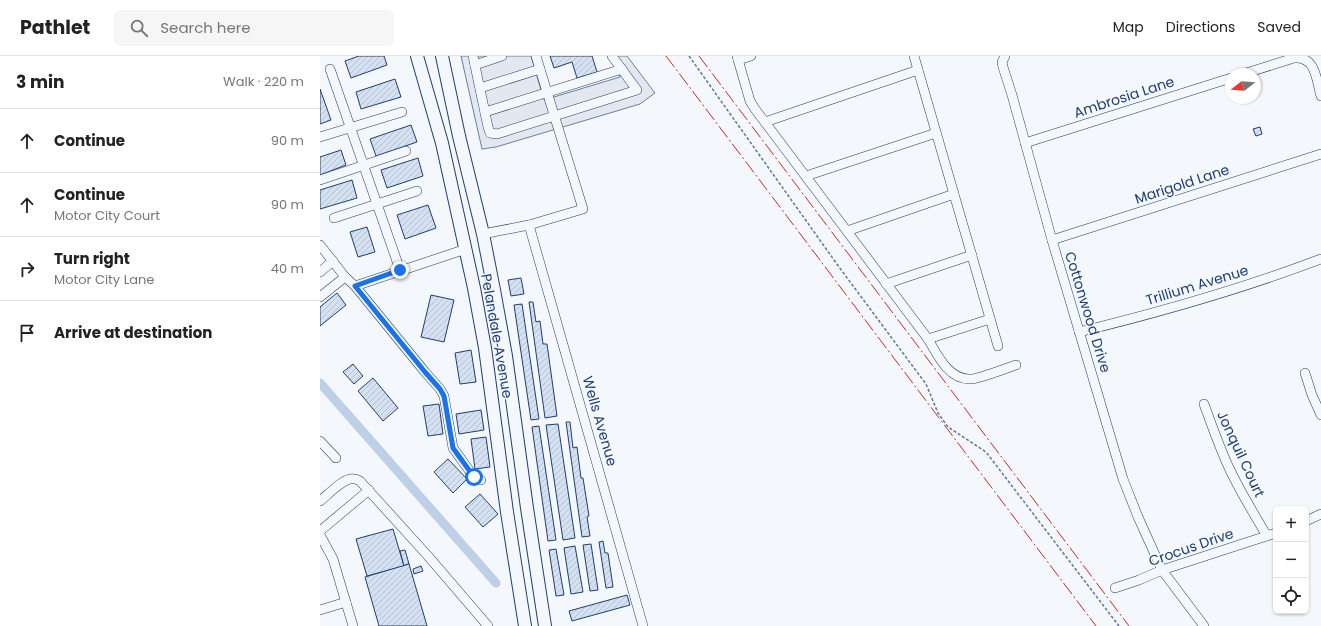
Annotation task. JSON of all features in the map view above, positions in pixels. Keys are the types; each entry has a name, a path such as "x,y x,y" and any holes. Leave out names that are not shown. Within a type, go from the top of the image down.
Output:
{"main road":[{"name":"Pelandale Avenue","path":"417,56 442,143 466,248 485,348 507,512 525,626"},
{"name":"Pelandale Avenue","path":"442,56 459,136 484,234 506,356 526,508 545,626"}],"street":[{"path":"502,56 474,60 490,133 497,134 638,90 612,56"},
{"path":"484,234 529,224 584,209 536,56"},
{"path":"751,56 738,58 750,101 928,339 944,364 957,376 969,380 1016,365"},
{"path":"914,56 998,346"},
{"name":"Cottonwood Drive","path":"1004,56 1003,67 1052,240 1123,479 1162,570 1204,626"},
{"path":"1261,68 1294,58 1300,57 1306,59 1313,66 1321,96"},
{"path":"330,69 400,270"},
{"path":"480,88 540,69"},
{"path":"485,112 622,69"},
{"path":"765,122 918,70"},
{"name":"Ambrosia Lane","path":"1025,143 1225,80"},
{"path":"320,137 402,112"},
{"path":"806,176 936,133"},
{"path":"320,180 406,151"},
{"name":"Marigold Lane","path":"1052,240 1321,154"},
{"path":"334,218 417,191"},
{"path":"847,231 954,194"},
{"name":"Wells Avenue","path":"529,224 643,626"},
{"path":"320,245 345,277 355,286 440,389 444,396 453,448 474,477 481,480"},
{"path":"355,286 466,248"},
{"path":"886,284 972,255"},
{"name":"Trillium Avenue","path":"1079,332 1190,304 1321,259"},
{"path":"320,272 333,261"},
{"path":"320,297 345,277"},
{"path":"928,339 990,319"},
{"path":"1305,373 1312,395 1321,415"},
{"name":"Jonquil Court","path":"1204,404 1216,438 1245,500 1272,534"},
{"path":"320,441 336,458"},
{"path":"320,501 342,483 354,478 360,481 428,556 488,626"},
{"path":"320,531 368,490"},
{"path":"1309,520 1321,514"},
{"name":"Crocus Drive","path":"1115,588 1162,570 1272,534"},
{"path":"320,535 333,559 353,626"},
{"path":"320,610 346,602"}],"path":[{"path":"689,56 839,267 926,384 938,413 948,427 986,452 1119,626"}],"shaded area":[{"path":"461,56 531,56 544,100 620,77 609,56 627,56 655,93 640,104 496,147 482,149"}],"building":[{"path":"359,56 384,56 387,65 351,78 345,61"},
{"path":"550,56 592,56 597,72 577,78 572,62 554,68"},
{"path":"395,79 401,97 361,109 356,92"},
{"path":"320,89 331,120 320,124"},
{"path":"411,125 417,142 376,156 370,139"},
{"path":"1260,127 1262,134 1256,136 1253,129"},
{"path":"341,150 346,165 320,175 320,157"},
{"path":"418,158 423,176 387,188 381,170"},
{"path":"352,180 357,198 320,209 320,190"},
{"path":"428,205 436,228 405,239 397,215"},
{"path":"367,227 375,252 358,257 350,232"},
{"path":"521,278 524,294 511,296 508,280"},
{"path":"337,293 346,305 320,326 320,307"},
{"path":"431,295 454,300 444,342 421,337"},
{"path":"529,302 533,302 536,322 540,321 543,344 547,344 557,416 545,418"},
{"path":"522,304 539,419 531,420 514,305"},
{"path":"471,350 476,382 460,384 455,353"},
{"path":"353,364 363,376 354,384 343,372"},
{"path":"373,378 398,408 383,421 358,391"},
{"path":"439,404 443,434 428,436 423,406"},
{"path":"481,410 484,430 459,434 456,414"},
{"path":"566,422 570,422 573,448 577,447 581,478 583,478 589,516 587,517 590,536 582,537"},
{"path":"558,424 575,538 563,540 546,425"},
{"path":"539,426 556,540 548,541 532,427"},
{"path":"486,437 490,467 475,469 471,439"},
{"path":"448,459 467,479 453,493 434,472"},
{"path":"480,494 498,514 483,527 465,507"},
{"path":"393,529 404,566 367,576 356,539"},
{"path":"603,541 605,553 608,553 613,587 606,588 599,542"},
{"path":"591,544 598,590 590,591 583,545"},
{"path":"575,546 583,592 571,594 564,548"},
{"path":"556,549 564,595 556,596 549,550"},
{"path":"405,550 409,564 404,566 400,551"},
{"path":"409,564 427,626 379,626 365,577"},
{"path":"421,566 423,571 414,574 413,569"},
{"path":"627,595 630,605 572,621 569,611"}],"waterway":[{"path":"320,383 496,583"}],"power":[{"path":"666,56 1096,626"},
{"path":"699,56 1129,626"}],"route":[{"path":"400,270 355,286 440,389 444,396 453,448 474,477"}]}
